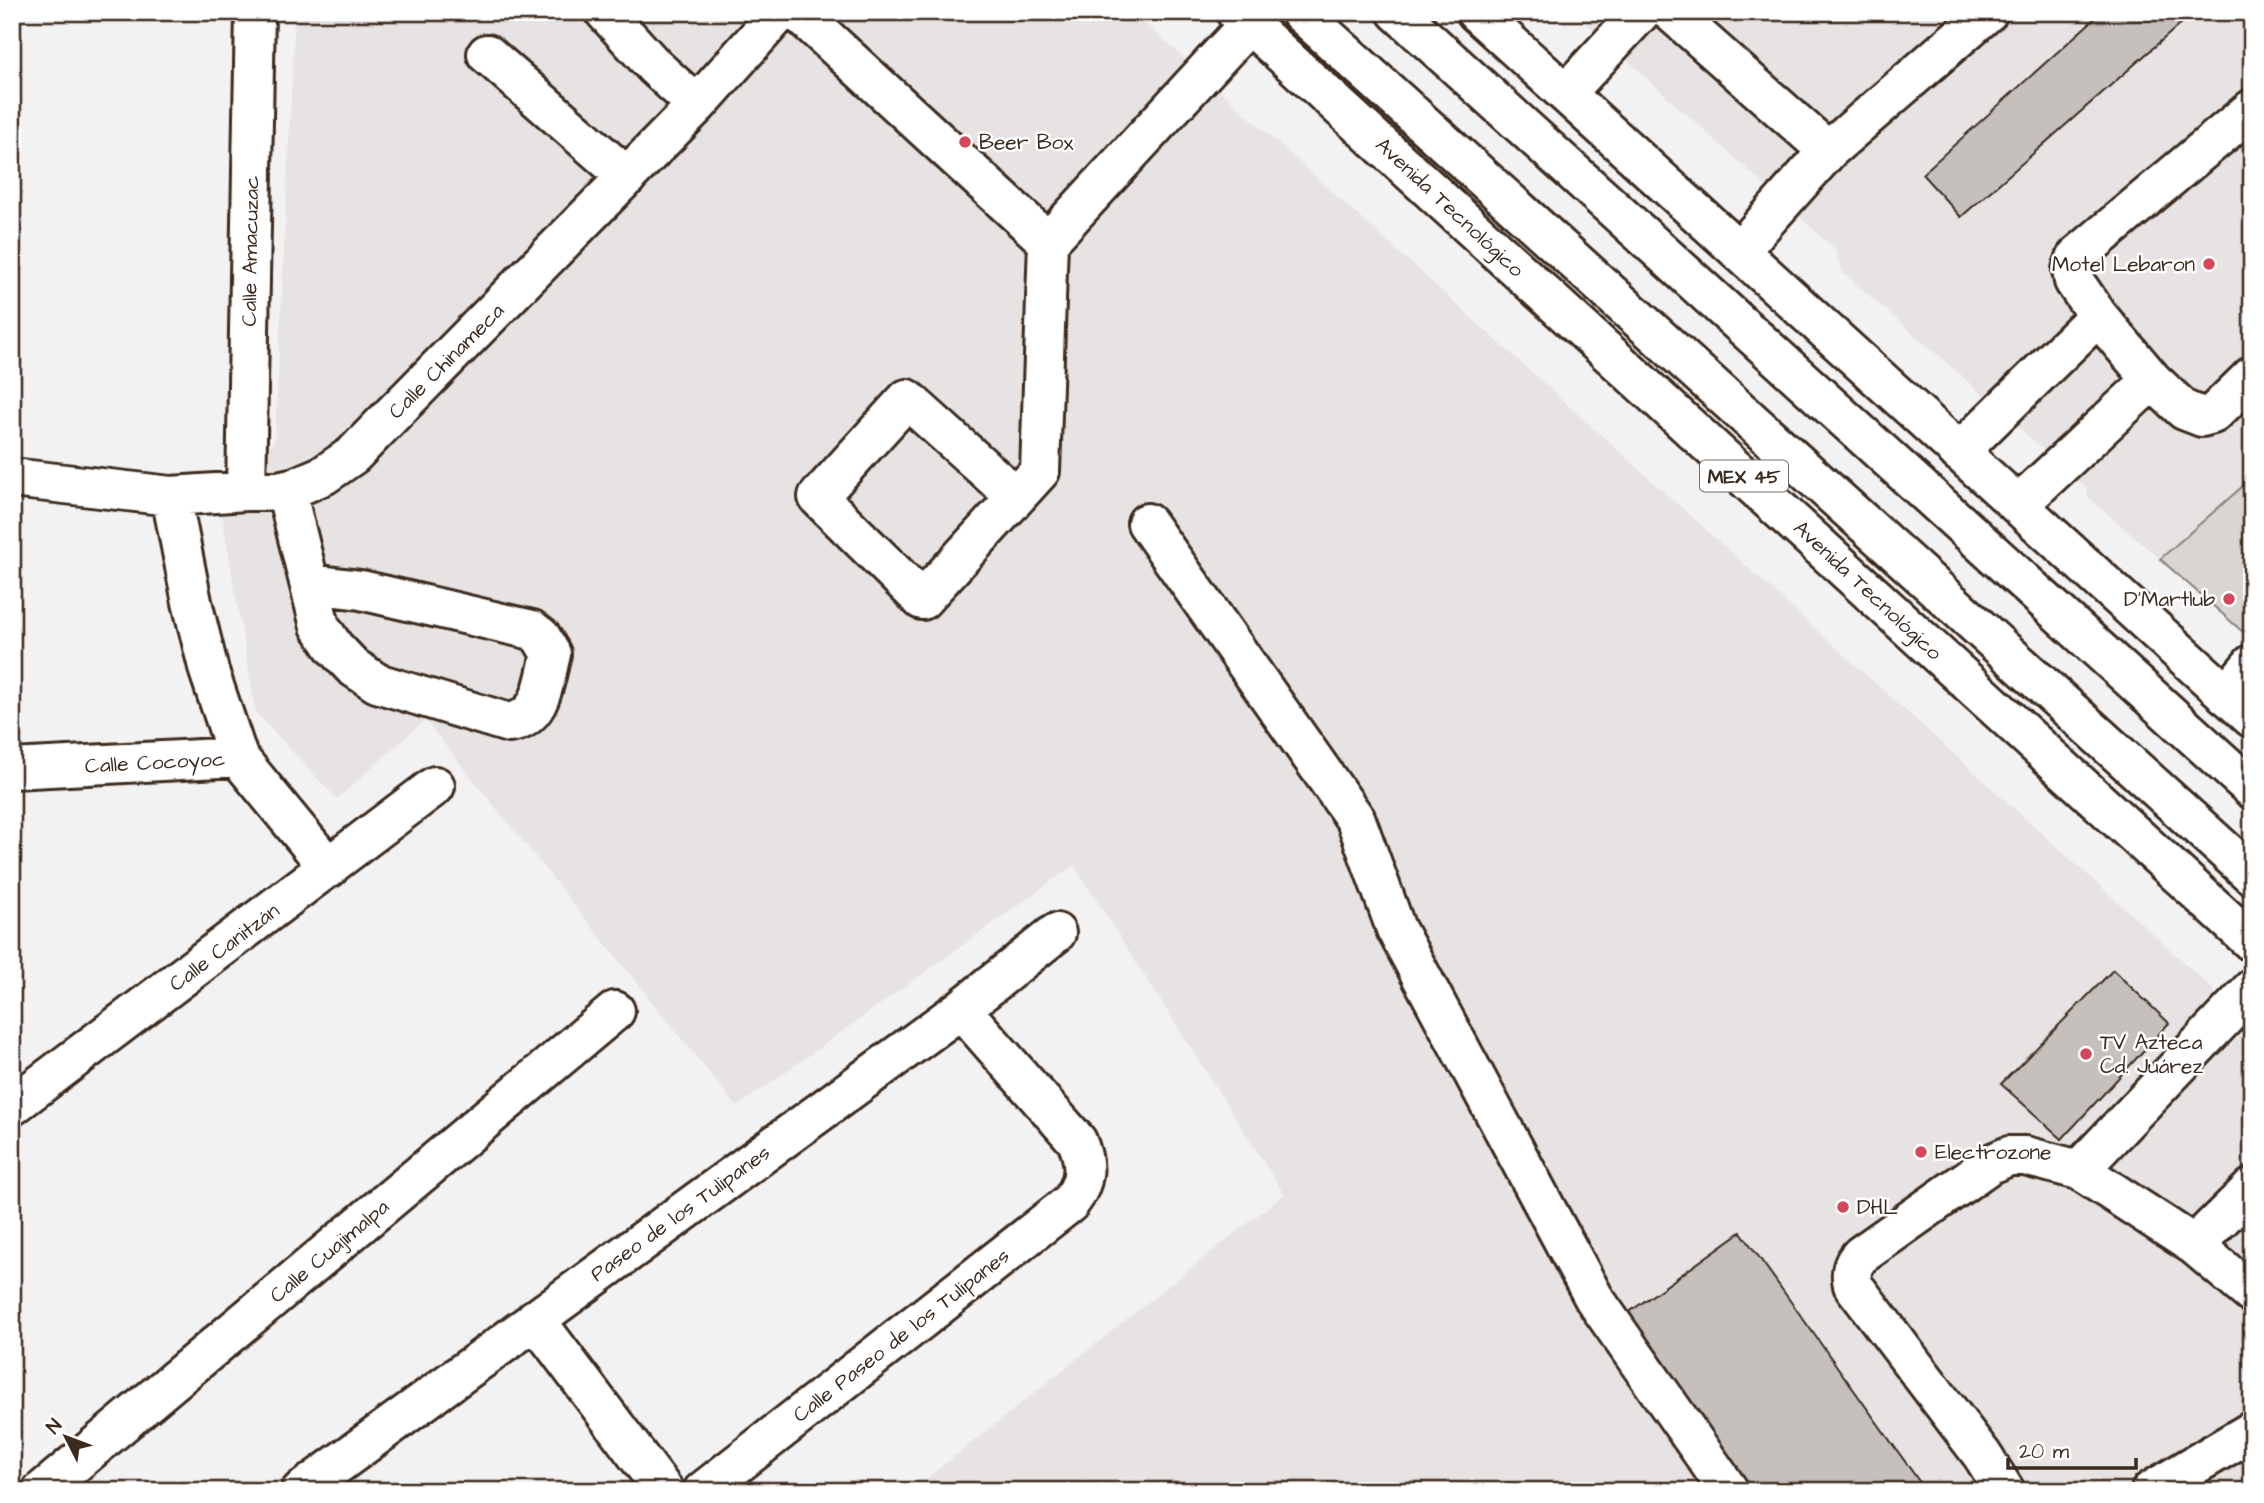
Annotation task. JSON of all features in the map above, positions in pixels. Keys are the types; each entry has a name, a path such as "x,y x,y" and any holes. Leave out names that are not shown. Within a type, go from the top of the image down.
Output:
{"street":[{"name":"Calle Amacuzac","path":"246,491 255,12"},
{"path":"605,12 654,67 697,104"},
{"name":"Calle Chinameca","path":"12,478 171,496 286,490 324,475 353,454 627,177 780,12"},
{"path":"799,12 1048,242"},
{"path":"1300,12 2252,875"},
{"path":"1397,12 2252,789"},
{"path":"1476,12 2239,707 2252,664"},
{"path":"1566,93 1641,12"},
{"path":"1671,12 1828,151"},
{"path":"1739,251 1828,151 1988,12"},
{"path":"1016,497 907,399 818,497 922,600 1040,471 1048,242 1242,18"},
{"name":"Avenida Tecnológico","path":"1242,18 2252,942"},
{"path":"487,54 627,177"},
{"path":"2252,109 2077,256 2072,271 2074,281 2098,316 2152,380 2184,410 2202,417 2213,414 2252,376"},
{"path":"1959,452 2098,316"},
{"path":"2018,505 2152,380"},
{"path":"286,490 320,626 334,647 353,667 377,683 509,723 527,717 536,706 551,654 541,637 532,631 361,590 311,584"},
{"path":"171,496 209,671 238,757"},
{"path":"1147,523 1356,820 1396,929 1594,1298 1729,1491"},
{"name":"Calle Cocoyoc","path":"12,769 238,757 329,868"},
{"name":"Calle Canitzán","path":"12,1106 435,786"},
{"name":"Paseo de los Tulipanes","path":"301,1491 961,1009 1056,933"},
{"path":"2079,1170 2252,989"},
{"name":"Calle Paseo de los Tulipanes","path":"703,1491 1070,1203 1079,1191 1085,1169 1077,1141 961,1009"},
{"name":"Calle Cuajimalpa","path":"42,1491 615,1012"},
{"path":"2005,1491 1982,1455 1853,1284 1853,1267 1861,1255 1990,1164 2010,1156 2025,1156 2079,1170 2194,1245 2252,1293"},
{"path":"2194,1245 2252,1188"},
{"path":"535,1319 664,1491"},
{"path":"2160,1488 2252,1431"}],"shaded area":[{"path":"295,12 1133,12 2252,1026 2252,1491 911,1491 1284,1194 1074,865 737,1107 425,720 337,799 256,713 221,509 275,440"},
{"path":"1574,12 2252,12 2252,476 2160,559 2088,497 2087,489 1954,369 1843,273 1835,249"},
{"name":"D'Martlub","path":"2252,478 2252,640 2160,559"}],"building":[{"path":"2102,12 2194,12 1961,217 1922,174"},
{"name":"TV Azteca Cd. Juárez","path":"2113,970 2169,1023 2062,1139 2001,1084"},
{"path":"1741,1232 1926,1491 1754,1491 1628,1313"}],"place":[{"name":"Beer Box","path":"965,142"},
{"name":"Motel Lebaron","path":"2209,264"},
{"name":"D'Martlub","path":"2229,599"},
{"name":"TV Azteca Cd. Juárez","path":"2086,1054"},
{"name":"Electrozone","path":"1921,1152"},
{"name":"DHL","path":"1843,1207"}]}
